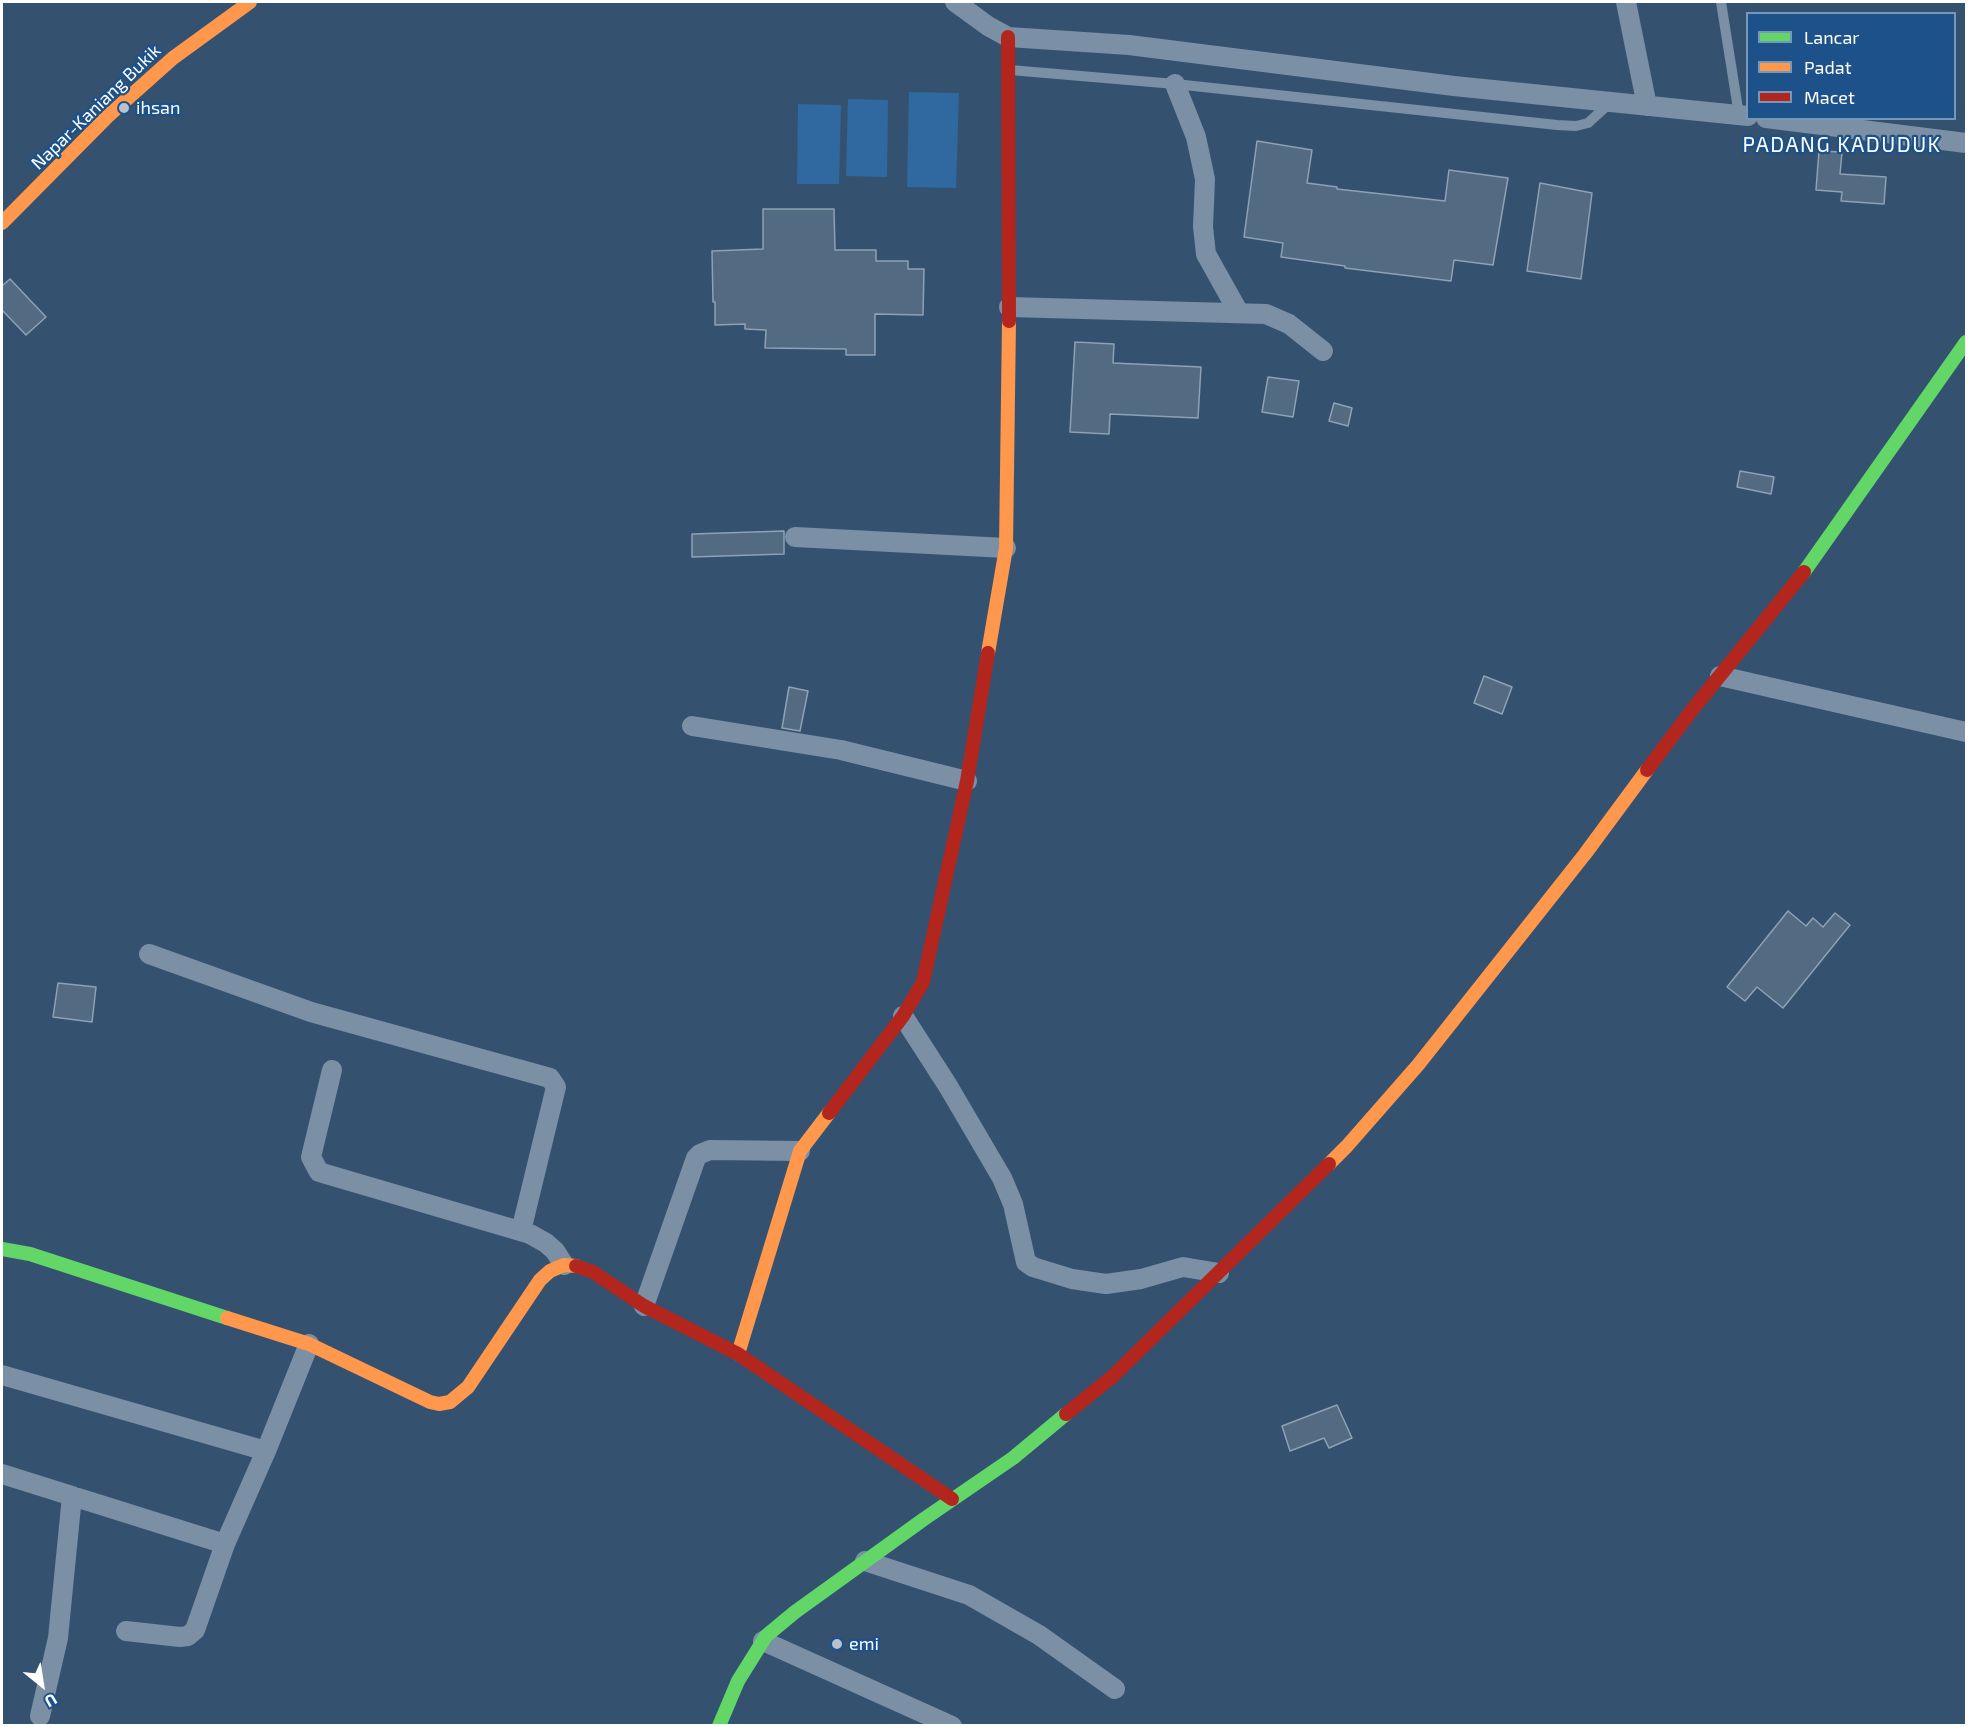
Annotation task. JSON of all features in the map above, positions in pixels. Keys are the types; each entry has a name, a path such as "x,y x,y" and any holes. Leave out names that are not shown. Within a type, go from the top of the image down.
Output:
{"street":[{"path":"955,2 988,26 1008,37 1129,45 1454,86 1743,116"},
{"path":"1626,2 1647,106"},
{"name":"Napar-Kaniang Bukik","path":"2,223 108,116 237,5"},
{"path":"738,1354 800,1151 903,1016 923,982 967,781 1006,548 1010,70 1008,37"},
{"path":"1175,84 1196,137 1205,179 1203,227 1206,254 1239,313"},
{"path":"1783,120 1966,143"},
{"path":"1009,307 1266,314 1289,324 1323,351"},
{"path":"718,1725 738,1681 763,1641 795,1612 1013,1458 1112,1377 1347,1146 1418,1065 1578,863 1692,710 1792,588 1966,342"},
{"path":"795,537 1006,548"},
{"path":"1720,676 1966,732"},
{"path":"692,726 841,750 967,781"},
{"path":"149,954 311,1012 550,1078 556,1087 521,1231"},
{"path":"903,1016 948,1086 1002,1178 1013,1203 1026,1262 1033,1267 1072,1279 1106,1284 1141,1279 1183,1268 1219,1273"},
{"path":"332,1070 311,1157 319,1172 521,1231 546,1242 564,1265"},
{"path":"644,1306 696,1158 710,1150 800,1151"},
{"path":"2,1249 30,1254 309,1344 430,1402 439,1404 450,1402 468,1387 540,1280 550,1271 564,1265 579,1266 594,1272 644,1306 738,1354 952,1499"},
{"path":"126,1631 180,1637 188,1636 195,1630 225,1544 309,1344"},
{"path":"2,1375 266,1451"},
{"path":"2,1474 225,1544"},
{"path":"40,1716 58,1638 72,1496"},
{"path":"865,1561 969,1595 1039,1635 1115,1689"},
{"path":"763,1641 952,1725"}],"lane":[{"path":"1721,2 1743,116"},
{"path":"1010,70 1175,84 1576,126 1588,123 1611,102"}],"shaded area":[{"path":"909,92 959,93 956,188 907,187"},
{"path":"848,99 888,100 887,177 846,176"},
{"path":"798,104 841,105 839,184 797,184"}],"building":[{"path":"1257,141 1312,150 1307,183 1337,187 1337,189 1445,201 1449,170 1508,178 1493,265 1454,260 1451,281 1345,268 1345,266 1281,257 1283,243 1244,237"},
{"path":"1819,151 1842,152 1840,174 1886,177 1884,204 1841,201 1842,192 1816,190"},
{"path":"1540,183 1592,193 1581,279 1527,271"},
{"path":"763,209 834,209 835,250 876,250 876,261 908,261 908,269 924,269 923,315 875,314 875,355 846,355 846,349 765,348 766,330 745,329 745,324 715,325 712,251 763,249"},
{"path":"10,279 46,317 26,335 2,310 2,286"},
{"path":"1075,342 1114,344 1113,363 1201,367 1198,418 1110,414 1109,434 1070,432"},
{"path":"1268,377 1299,381 1293,417 1262,412"},
{"path":"1334,403 1352,408 1348,426 1329,421"},
{"path":"1740,471 1774,477 1771,494 1737,487"},
{"path":"784,531 784,554 692,557 692,534"},
{"path":"1484,676 1512,687 1502,714 1474,703"},
{"path":"789,687 808,691 800,731 782,728"},
{"path":"1788,911 1806,926 1813,918 1823,927 1835,913 1850,925 1783,1008 1757,987 1745,1001 1727,987"},
{"path":"58,983 96,987 92,1022 53,1017"},
{"path":"1337,1405 1352,1438 1329,1448 1324,1438 1290,1451 1282,1426"}],"traffic: fast":[{"path":"1804,572 1966,342"},
{"path":"2,1249 30,1254 227,1318"},
{"path":"719,1726 738,1681 766,1636 795,1612 924,1519 1013,1458 1066,1414"}],"traffic: slow":[{"path":"2,223 108,116 173,58 250,2"},
{"path":"988,653 1006,548 1009,321"},
{"path":"1329,1164 1418,1065 1585,854 1647,770"},
{"path":"738,1354 800,1151 829,1113"},
{"path":"227,1318 309,1344 430,1402 439,1404 450,1402 468,1387 540,1280 550,1271 564,1265 576,1266"}],"traffic: jam":[{"path":"1008,37 1009,321"},
{"path":"1647,770 1692,710 1804,572"},
{"path":"829,1113 903,1016 923,982 967,781 988,653"},
{"path":"1066,1414 1112,1377 1329,1164"},
{"path":"576,1266 593,1272 644,1306 738,1354 952,1499"}],"place":[{"name":"ihsan","path":"124,108"},
{"name":"emi","path":"837,1644"}],"district":[{"name":"PADANG KADUDUK","path":"1842,145"}]}
